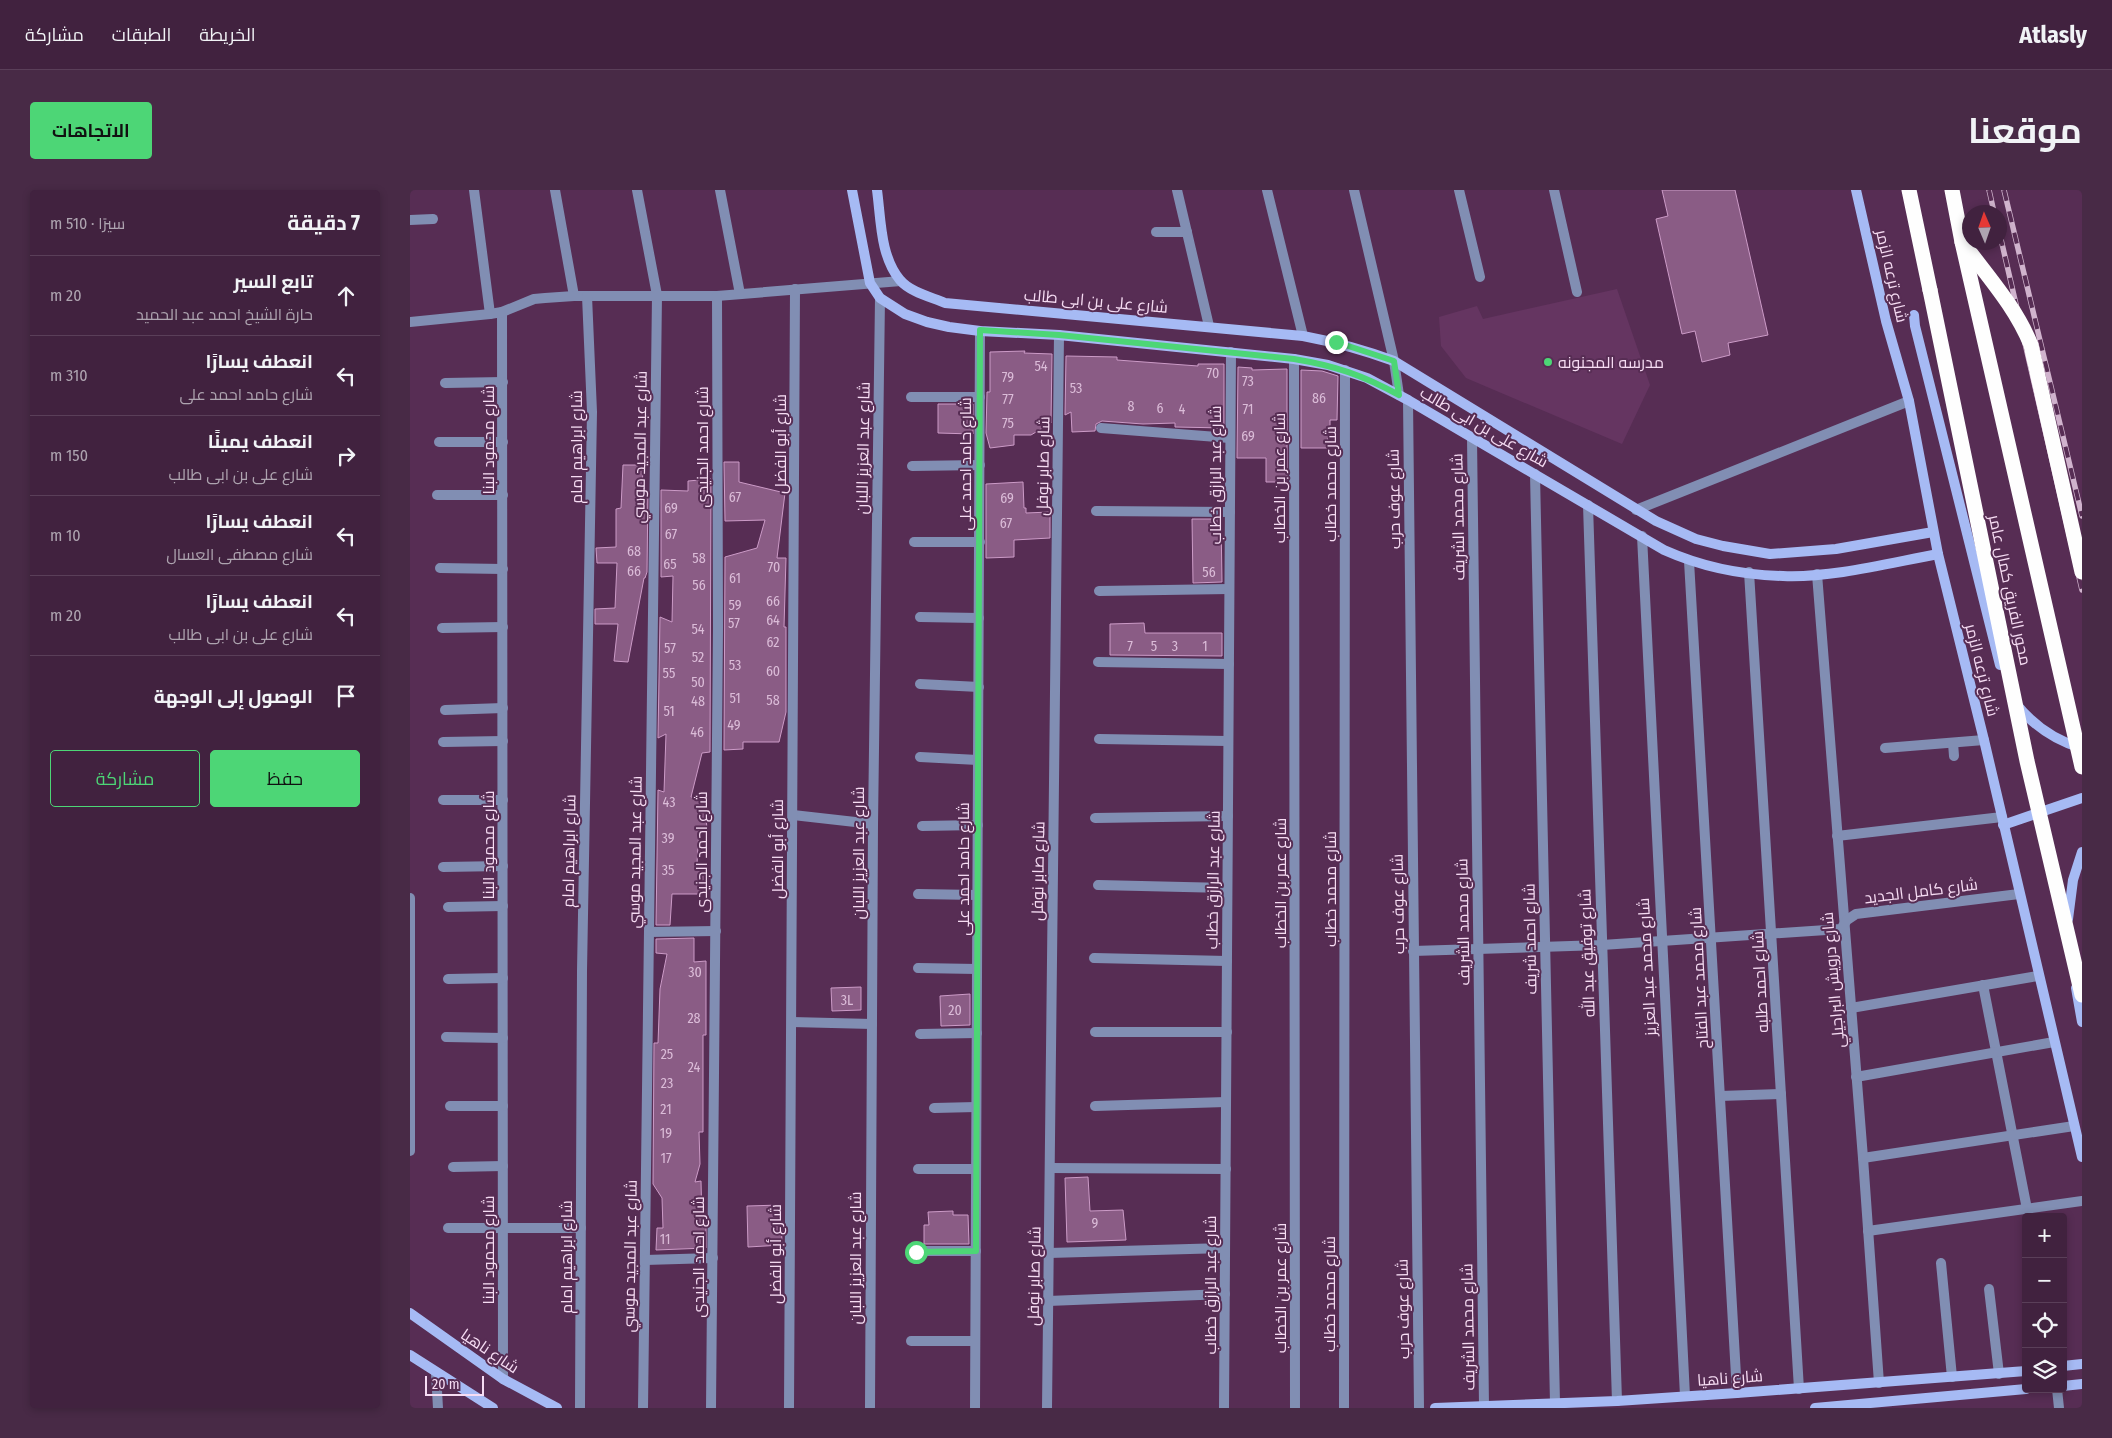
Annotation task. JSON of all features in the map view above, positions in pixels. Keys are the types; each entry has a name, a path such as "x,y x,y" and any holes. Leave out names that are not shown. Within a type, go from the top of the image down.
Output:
{"highway":[{"name":"محور الفريق كمال عامر","path":"1908,190 2027,761 2082,995"},
{"name":"محور الفريق كمال عامر","path":"1952,190 1962,242"},
{"name":"محور الفريق كمال عامر","path":"1964,250 2082,767"},
{"path":"1968,250 2014,308 2031,345 2082,572"}],"street":[{"path":"474,190 490,314"},
{"path":"555,190 574,296"},
{"name":"شارع عبد المجيد موسي","path":"637,190 657,295 643,1408"},
{"path":"720,190 740,294"},
{"name":"شارع على بن ابى طالب","path":"852,190 870,283 880,298 906,314 927,322 949,327 1059,335 1294,359 1345,370 1367,378 1404,398 1664,550 1689,561 1729,571 1783,576 1817,574 1938,554"},
{"path":"410,322 502,312 534,299 574,296 717,296 901,281 886,254 877,190"},
{"path":"1177,190 1209,326"},
{"path":"1268,190 1303,336"},
{"name":"شارع عوف حرب","path":"1354,190 1404,398 1419,1408"},
{"path":"1459,190 1480,277"},
{"path":"1554,190 1577,292"},
{"name":"شارع ترعه الزمر","path":"1856,190 1886,321 1909,401 1938,554 1984,740 2082,1158"},
{"path":"410,220 433,219"},
{"path":"1156,232 1187,232"},
{"name":"شارع على بن ابى طالب","path":"901,281 918,292 945,302 1209,326 1303,336 1336,342 1394,361 1636,510 1696,539 1723,546 1770,554 1836,549 1933,532"},
{"name":"شارع أبو الفضل","path":"789,1408 796,289"},
{"name":"شارع ابراهيم امام","path":"580,1408 583,951 592,412 587,296"},
{"name":"شارع احمد الجنيدى","path":"711,1408 718,628 717,296"},
{"name":"شارع عبد العزيز اللبان","path":"870,1408 873,824 880,298"},
{"name":"شارع محمود البنا","path":"502,312 503,1379"},
{"path":"1914,315 1915,326 2005,682 2016,704 2048,735 2082,749"},
{"name":"شارع حامد احمد على","path":"975,1408 980,330"},
{"name":"شارع صابر نوفل","path":"1047,1408 1059,335"},
{"name":"شارع عبد الرازق خطاب","path":"1224,1408 1230,352"},
{"name":"شارع عمر بن الخطاب","path":"1294,359 1295,1408"},
{"name":"شارع محمد خطاب","path":"1344,1408 1345,370"},
{"path":"445,383 503,382"},
{"path":"911,397 980,397"},
{"path":"1636,510 1909,401"},
{"path":"1101,428 1230,438"},
{"name":"شارع محمد الشريف","path":"1472,438 1484,1406"},
{"path":"440,442 503,442"},
{"path":"912,466 980,465"},
{"name":"شارع احمد شريف","path":"1535,474 1555,1403"},
{"path":"437,495 503,495"},
{"name":"شارع توفيق عبد الله","path":"1588,505 1617,1400"},
{"path":"1096,511 1230,512"},
{"name":"شارع محمد عبد العزيز","path":"1642,536 1684,1396"},
{"path":"914,542 980,542"},
{"name":"شارع محمد عبد الفتاح","path":"1689,561 1737,1393"},
{"path":"440,568 503,569"},
{"name":"شارع احمد طلبه","path":"1749,572 1799,1389"},
{"name":"شارع درويش البراجيلي","path":"1817,574 1879,1383"},
{"path":"1100,591 1229,589"},
{"path":"920,617 979,618"},
{"path":"442,628 503,627"},
{"path":"1098,662 1229,664"},
{"path":"920,684 979,687"},
{"path":"445,710 503,708"},
{"path":"1099,739 1228,741"},
{"path":"1885,748 1984,740"},
{"path":"444,742 503,741"},
{"path":"1953,743 1954,756"},
{"path":"920,757 978,760"},
{"path":"1837,836 2002,821 2082,798"},
{"path":"443,800 503,800"},
{"path":"793,815 873,824"},
{"path":"1095,818 1228,816"},
{"path":"922,826 978,825"},
{"path":"2082,852 2073,880 2068,919 2069,942 2082,1022"},
{"path":"443,867 503,866"},
{"path":"1098,885 1228,888"},
{"path":"918,894 978,895"},
{"name":"شارع كامل الجديد","path":"1413,951 1602,945 1841,929 1856,914 2019,894"},
{"path":"410,898 410,1151"},
{"path":"448,907 503,906"},
{"path":"649,932 716,931"},
{"path":"1094,958 1227,961"},
{"path":"918,968 977,969"},
{"path":"1851,1008 2038,976"},
{"path":"448,979 503,978"},
{"path":"1984,985 2027,1209"},
{"path":"792,1022 872,1024"},
{"path":"1094,1032 1226,1032"},
{"path":"920,1034 977,1033"},
{"path":"446,1038 503,1038"},
{"path":"1856,1077 2054,1042"},
{"path":"1720,1096 1781,1094"},
{"path":"1095,1106 1226,1102"},
{"path":"450,1106 503,1106"},
{"path":"934,1108 976,1107"},
{"path":"1863,1158 2074,1126"},
{"path":"453,1167 503,1166"},
{"path":"1050,1168 1226,1168"},
{"path":"918,1169 976,1169"},
{"path":"1868,1231 2082,1201"},
{"path":"448,1228 581,1228"},
{"path":"1049,1253 1225,1248"},
{"path":"916,1252 976,1251"},
{"path":"645,1260 713,1258"},
{"path":"1941,1263 1952,1377"},
{"path":"1989,1289 1999,1374"},
{"path":"1048,1302 1225,1294"},
{"name":"شارع ناهيا","path":"410,1313 503,1379 557,1408"},
{"path":"910,1341 975,1341"},
{"path":"410,1355 493,1408"},
{"path":"2067,1366 2082,1364"},
{"name":"شارع ناهيا","path":"1435,1408 1737,1393 2022,1371"},
{"path":"436,1372 438,1408"},
{"path":"2067,1386 2082,1384"},
{"path":"1814,1408 1916,1404 2022,1390"},
{"path":"2058,1393 2060,1408"}],"shaded area":[{"name":"مدرسه المجنونه","path":"1617,289 1650,385 1622,444 1466,378 1441,346 1439,317 1477,306 1483,319"}],"building":[{"path":"1662,190 1735,190 1768,335 1728,343 1730,355 1702,362 1695,331 1682,334 1656,219 1668,216"},
{"path":"1025,351 1024,353 1052,354 1051,423 1031,435 1014,435 1014,445 990,448 986,433 987,392 990,392 990,352"},
{"path":"1066,356 1117,357 1117,360 1198,366 1198,364 1224,364 1224,428 1175,427 1175,423 1143,424 1102,421 1096,424 1095,431 1072,432 1071,412 1065,415"},
{"path":"1238,367 1252,368 1252,370 1287,369 1287,482 1266,482 1266,458 1237,458"},
{"path":"1301,370 1322,371 1338,376 1337,420 1330,420 1327,448 1301,448"},
{"path":"938,404 973,404 973,434 938,433"},
{"path":"724,462 739,462 739,482 785,493 777,558 786,558 784,627 786,627 786,712 779,742 743,742 743,749 724,750 725,557 757,548 765,520 725,521"},
{"path":"623,465 644,465 641,490 648,490 647,572 644,578 628,662 614,661 618,624 595,624 595,609 615,608 617,563 597,563 596,548 616,547 616,509 621,508"},
{"path":"711,479 710,752 702,753 691,797 705,799 707,831 699,829 697,864 706,864 706,894 672,894 670,925 656,925 658,790 664,792 666,734 658,738 660,617 672,622 673,576 661,577 661,490 688,491 688,481"},
{"path":"1023,482 1024,508 1026,508 1026,513 1050,512 1050,538 1014,540 1014,557 986,558 986,484"},
{"path":"1192,519 1221,519 1222,582 1193,583"},
{"path":"1144,623 1145,633 1222,633 1222,656 1110,655 1110,624"},
{"path":"694,938 694,962 706,961 706,1035 703,1035 703,1132 699,1132 700,1164 695,1182 701,1181 702,1223 706,1222 706,1248 656,1250 657,1228 663,1228 662,1198 653,1184 654,1043 658,1043 660,989 667,954 656,953 656,939"},
{"path":"861,987 861,1010 832,1011 831,988"},
{"path":"970,994 970,1025 941,1026 940,996"},
{"path":"1088,1177 1090,1211 1123,1210 1126,1240 1067,1242 1065,1178"},
{"path":"781,1205 782,1245 748,1247 747,1206"},
{"path":"953,1211 953,1215 968,1215 969,1244 924,1244 924,1225 929,1225 928,1212"}],"railway":[{"path":"1989,190 1992,205"},
{"path":"2004,190 2082,516"},
{"path":"2003,250 2082,590"}],"place":[{"name":"مدرسه المجنونه","path":"1548,362"}],"route":[{"path":"916,1252 976,1251 980,330 1059,335 1294,359 1345,370 1367,378 1399,395 1394,361 1336,342"}]}
